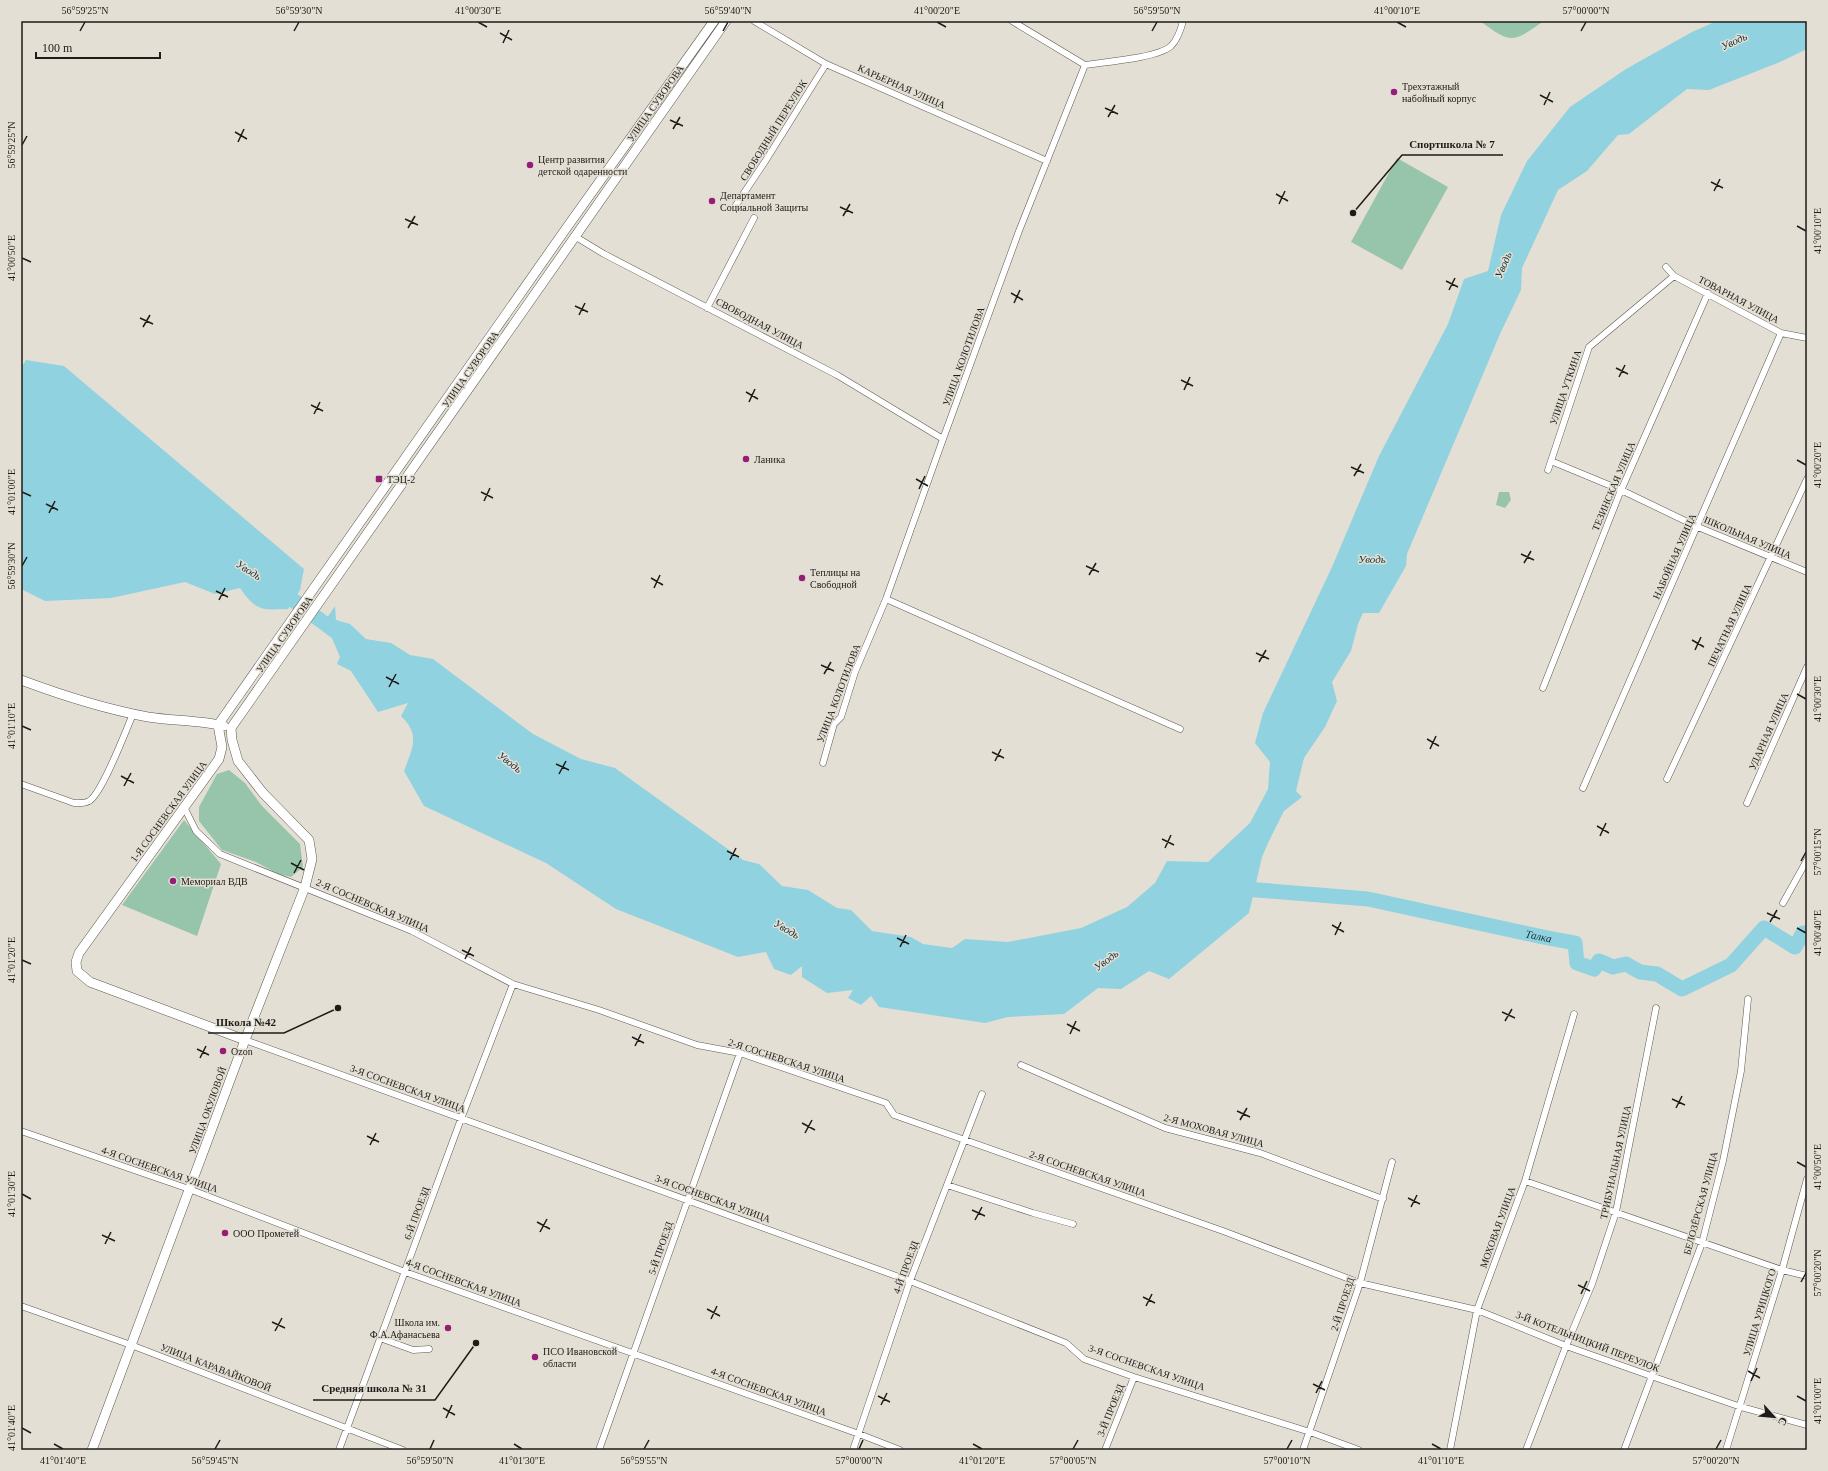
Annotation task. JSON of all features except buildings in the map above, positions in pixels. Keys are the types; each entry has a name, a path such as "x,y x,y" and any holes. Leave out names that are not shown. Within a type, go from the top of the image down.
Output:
{"main road":[{"name":"УЛИЦА СУВОРОВА","path":"218,725 565,230 714,21"},
{"name":"УЛИЦА СУВОРОВА","path":"231,728 726,21"},
{"name":"СВОБОДНАЯ УЛИЦА","path":"565,230 576,237"},
{"path":"411,449 422,457"},
{"path":"21,680 43,688 133,714 166,720 218,725 231,728"},
{"name":"1-Я СОСНЕВСКАЯ УЛИЦА","path":"79,953 219,759 222,747 218,725"},
{"name":"УЛИЦА ОКУЛОВОЙ","path":"92,1450 245,1040 305,888 312,860 309,840 263,792 243,768 235,753 231,728"},
{"name":"3-Я СОСНЕВСКАЯ УЛИЦА","path":"79,953 76,962 77,971 90,982 245,1040"}],"street":[{"name":"КАРЬЕРНАЯ УЛИЦА","path":"754,21 826,64 1047,161"},
{"path":"1012,21 1085,65 1153,55 1170,46 1181,29 1183,21"},
{"name":"СВОБОДНЫЙ ПЕРЕУЛОК","path":"736,206 826,64"},
{"name":"УЛИЦА КОЛОТИЛОВА","path":"823,764 834,724 841,717 855,672 886,599 943,439 1047,161 1085,65"},
{"path":"707,308 754,218"},
{"name":"СВОБОДНАЯ УЛИЦА","path":"576,237 604,254 837,375 943,439"},
{"name":"ТОВАРНАЯ УЛИЦА","path":"1666,267 1674,276 1781,333 1807,338"},
{"name":"УЛИЦА УТКИНА","path":"1548,470 1590,348 1674,276"},
{"name":"ТЕЗИНСКАЯ УЛИЦА","path":"1543,688 1621,490 1708,293"},
{"name":"НАБОЙНАЯ УЛИЦА","path":"1583,788 1698,527 1781,333"},
{"name":"ШКОЛЬНАЯ УЛИЦА","path":"1551,460 1621,490 1698,527 1807,572"},
{"name":"ПЕЧАТНАЯ УЛИЦА","path":"1667,779 1772,558 1807,479"},
{"path":"886,599 1180,729"},
{"name":"УДАРНАЯ УЛИЦА","path":"1747,804 1807,667"},
{"path":"21,784 74,802 82,803 90,801 109,772 133,714"},
{"name":"2-Я СОСНЕВСКАЯ УЛИЦА","path":"184,807 196,831 220,854 412,931 513,984 599,1010 697,1045 740,1053 886,1103 894,1115 1224,1231 1360,1283"},
{"path":"1783,903 1807,860"},
{"name":"6-Й ПРОЕЗД","path":"339,1450 406,1272 461,1119 513,984"},
{"name":"БЕЛОЗЁРСКАЯ УЛИЦА","path":"1624,1450 1702,1243 1723,1161 1741,1071 1748,999"},
{"name":"ТРИБУНАЛЬНАЯ УЛИЦА","path":"1526,1450 1566,1346 1592,1284 1616,1212 1656,1008"},
{"name":"МОХОВАЯ УЛИЦА","path":"1450,1450 1477,1310 1525,1181 1574,1014"},
{"name":"3-Я СОСНЕВСКАЯ УЛИЦА","path":"245,1040 910,1281 1066,1343 1084,1359 1310,1432 1359,1450"},
{"name":"5-Й ПРОЕЗД","path":"599,1450 740,1053"},
{"name":"2-Я МОХОВАЯ УЛИЦА","path":"1021,1065 1164,1128 1260,1153 1383,1198"},
{"name":"4-Й ПРОЕЗД","path":"853,1450 910,1281 982,1094"},
{"name":"4-Я СОСНЕВСКАЯ УЛИЦА","path":"21,1131 189,1189 406,1272 900,1450"},
{"name":"2-Й ПРОЕЗД","path":"1304,1450 1360,1283 1392,1162"},
{"name":"УЛИЦА УРИЦКОГО","path":"1726,1450 1741,1407 1782,1270 1807,1179"},
{"path":"1525,1181 1782,1270 1807,1276"},
{"path":"947,1185 1033,1214 1073,1224"},
{"name":"3-Й КОТЕЛЬНИЦКИЙ ПЕРЕУЛОК","path":"1360,1283 1477,1310 1566,1346 1651,1376 1741,1407 1807,1425"},
{"name":"УЛИЦА КАРАВАЙКОВОЙ","path":"21,1306 131,1345 403,1450"},
{"path":"380,1338 413,1350 429,1349"},
{"name":"3-Й ПРОЕЗД","path":"1105,1450 1134,1376"}],"green space":[{"path":"1480,21 1544,21 1519,37 1512,38 1499,34"},
{"path":"1397,158 1448,187 1402,270 1351,242"},
{"path":"1499,492 1509,492 1511,500 1505,508 1496,505"},
{"path":"229,770 245,783 262,806 300,844 303,867 291,877 278,874 256,862 222,850 199,821 199,807 217,774"},
{"path":"184,820 221,864 197,936 122,905"}],"water":[{"path":"1717,21 1807,21 1807,49 1780,62 1709,90 1687,89 1629,134 1618,135 1587,171 1558,190 1522,268 1521,290 1500,334 1407,554 1406,566 1379,613 1363,613 1358,624 1351,651 1332,682 1337,701 1325,727 1304,758 1296,791 1302,797 1284,811 1262,857 1249,913 1169,979 1149,971 1121,989 1098,988 1064,1014 1008,1017 985,1023 879,1007 871,996 861,1005 848,998 853,990 827,993 802,977 802,966 791,975 774,969 766,952 738,957 616,909 546,863 424,806 404,771 410,756 413,742 411,730 401,716 408,703 378,712 351,671 337,664 340,657 331,636 320,628 335,606 336,620 350,624 366,639 391,643 410,655 433,659 533,734 581,759 615,768 743,860 759,864 782,886 808,890 837,908 851,910 872,931 911,937 923,944 952,948 965,939 1008,942 1081,928 1127,907 1155,883 1167,861 1208,862 1250,823 1268,789 1270,762 1255,743 1263,713 1332,567 1379,456 1448,324 1464,279 1488,271 1501,215 1527,161 1570,107 1626,69 1692,32"},
{"path":"26,360 64,366 304,569 300,590 288,609 260,608 250,601 240,588 215,594 185,582 111,598 45,601 21,589 21,368"}],"waterway":[{"name":"Уводь","path":"278,589 339,634"},
{"name":"Талка","path":"1234,888 1368,899 1575,943 1577,963 1594,969 1599,961 1613,967 1626,964 1640,972 1657,974 1682,989 1731,965 1764,928 1795,947 1803,933 1807,933"}],"place":[{"name":"Трехэтажный набойный корпус","path":"1394,92"},
{"name":"Центр развития детской одаренности","path":"530,165"},
{"name":"Департамент Социальной Защиты","path":"712,201"},
{"name":"Спортшкола № 7","path":"1353,213"},
{"name":"Ланика","path":"746,459"},
{"name":"ТЭЦ-2","path":"379,479"},
{"name":"Теплицы на Свободной","path":"802,578"},
{"name":"Мемориал ВДВ","path":"173,881"},
{"name":"Школа №42","path":"338,1008"},
{"name":"Ozon","path":"223,1051"},
{"name":"ООО Прометей","path":"225,1233"},
{"name":"Школа им. Ф.А.Афанасьева","path":"448,1328"},
{"name":"Средняя школа № 31","path":"476,1343"},
{"name":"ПСО Ивановской области","path":"535,1357"}]}
